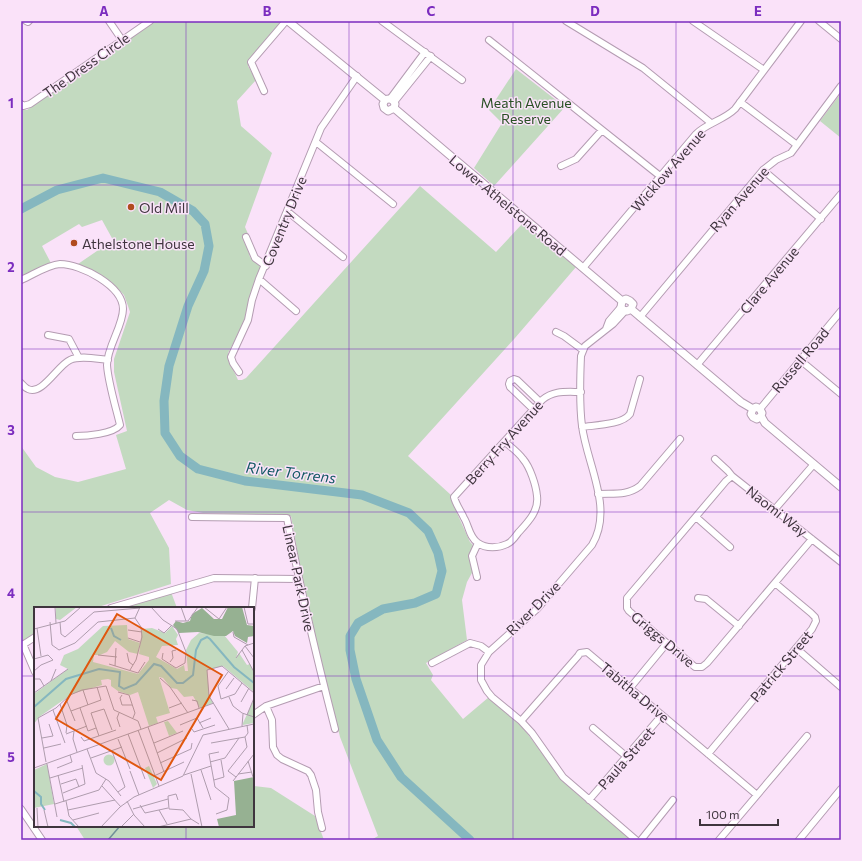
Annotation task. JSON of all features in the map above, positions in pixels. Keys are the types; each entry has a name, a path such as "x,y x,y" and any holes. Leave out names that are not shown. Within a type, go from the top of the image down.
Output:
{"street":[{"path":"109,21 122,40"},
{"name":"The Dress Circle","path":"21,104 23,106 30,104 150,21"},
{"path":"264,91 251,62 287,21"},
{"name":"Lower Athelstone Road","path":"287,21 391,102 583,268 625,307 640,317 741,402 758,411 765,423 841,487"},
{"path":"382,21 462,80"},
{"path":"566,21 643,68 711,123"},
{"path":"692,21 764,70"},
{"name":"Wicklow Avenue","path":"583,268 696,134 703,127 728,115 735,109 801,21"},
{"path":"819,21 841,39"},
{"path":"489,40 660,176"},
{"path":"391,102 428,54"},
{"name":"Coventry Drive","path":"239,372 233,363 231,356 248,320 252,300 259,279 266,266 321,128 357,76"},
{"name":"Ryan Avenue","path":"640,317 763,170 776,160 791,152 841,86"},
{"path":"740,102 797,145"},
{"path":"561,166 576,159 602,130"},
{"path":"316,142 393,204"},
{"path":"763,170 820,219"},
{"name":"Clare Avenue","path":"697,365 841,194"},
{"path":"287,211 343,257"},
{"path":"246,237 255,258 266,266"},
{"path":"21,280 53,266 60,264 68,265 86,270 103,280 117,294 122,302 123,312 108,360 108,372 120,425 117,428 92,436 76,436"},
{"path":"259,279 296,311"},
{"path":"556,332 583,350 585,346 601,335 613,324 625,307"},
{"name":"Russell Road","path":"758,411 841,311"},
{"path":"48,335 69,339 79,358"},
{"name":"River Drive","path":"583,350 581,356 582,427 584,441 601,506 600,525 592,545 538,608 489,652 483,660 481,680 484,687 492,697 521,721 532,734 563,777 636,840"},
{"path":"21,383 27,389 33,390 40,388 69,360 79,358 108,360"},
{"path":"800,360 841,394"},
{"path":"533,409 510,387 510,381 514,379 517,380 540,402"},
{"path":"582,427 617,422 628,417 640,379"},
{"name":"Berry Fry Avenue","path":"478,543 471,536 464,517 455,503 454,497 546,396 556,392 581,392"},
{"path":"598,494 624,494 640,486 680,438"},
{"path":"477,578 472,556 478,543 491,547 499,547 507,544 530,519 537,504 536,490 524,460 505,442"},
{"name":"Naomi Way","path":"715,458 732,476 841,562"},
{"path":"775,510 814,464"},
{"name":"Griggs Drive","path":"732,476 726,481 626,601 627,608 629,610 695,667 702,667 707,663 812,539"},
{"name":"Linear Park Drive","path":"192,517 287,518 298,579 335,729"},
{"path":"696,517 730,547"},
{"path":"114,607 214,578 298,579"},
{"path":"252,607 254,578"},
{"name":"Patrick Street","path":"708,754 812,629 816,621 815,617 811,613 775,583"},
{"path":"698,598 706,599 739,626"},
{"path":"34,638 22,645 34,670"},
{"path":"432,663 470,643 481,646 489,652"},
{"path":"630,688 667,643"},
{"path":"796,648 841,687"},
{"name":"Tabitha Drive","path":"521,721 578,656 584,652 590,654 757,795"},
{"path":"254,714 266,706 324,686"},
{"path":"266,706 272,720 273,747 276,755 308,771 313,778 322,828"},
{"name":"Paula Street","path":"589,800 662,716"},
{"path":"593,728 627,757"},
{"path":"719,840 807,736"},
{"path":"799,840 841,789"},
{"path":"641,840 673,800"},
{"path":"21,809 42,840"}],"green space":[{"path":"154,21 282,21 250,59 248,66 256,80 237,101 241,126 272,153 245,227 249,236 245,238 250,257 261,266 245,322 228,353 238,380 246,378 420,186 496,252 523,223 576,267 515,338 408,456 451,495 452,502 470,542 473,545 470,558 473,571 467,582 462,600 467,640 426,663 433,675 431,680 463,719 489,697 519,723 561,779 633,840 371,840 378,836 340,737 303,585 291,516 203,513 187,510 169,500 150,513 169,548 171,584 98,607 34,607 34,634 21,642 21,446 36,467 55,477 78,482 126,469 116,435 127,431 114,372 114,359 130,312 124,295 114,285 97,273 78,264 113,240 102,220 82,227 79,224 42,246 52,265 21,279 21,108 27,110"},
{"name":"Meath Avenue Reserve","path":"516,69 565,107 494,186 474,168 502,123 489,110"},
{"path":"841,93 841,138 820,121"},
{"path":"171,592 177,607 125,607"},
{"path":"254,786 271,788 315,816 324,840 85,840 77,827 254,827"}],"waterway":[{"name":"River Torrens","path":"21,209 57,190 103,178 160,192 193,211 205,224 209,246 204,271 188,306 169,366 164,401 165,433 180,456 198,469 245,481 362,495 409,513 428,531 438,553 442,571 436,594 415,603 383,609 358,623 350,636 350,650 356,679 377,740 401,777 470,840"},
{"path":"108,840 119,827"}],"place":[{"name":"Old Mill","path":"131,207"},
{"name":"Athelstone House","path":"74,243"}]}
